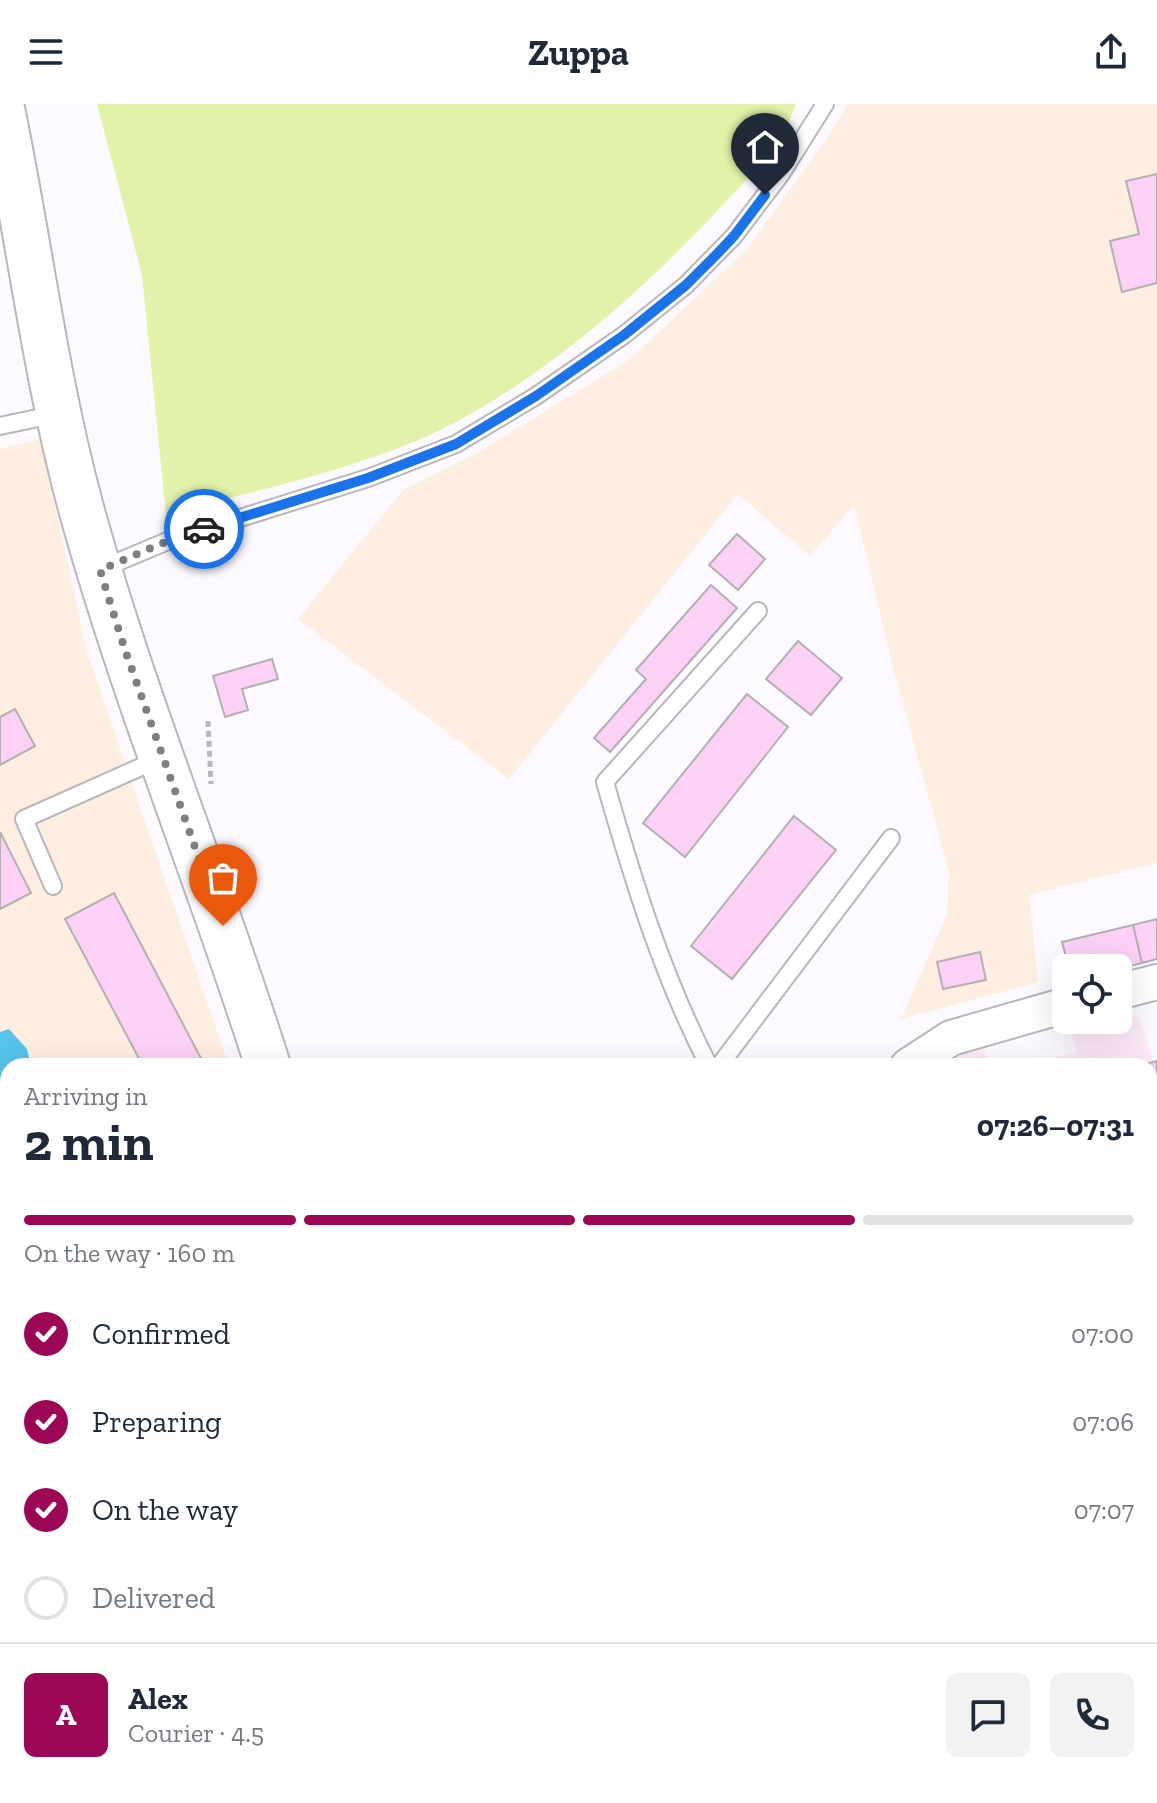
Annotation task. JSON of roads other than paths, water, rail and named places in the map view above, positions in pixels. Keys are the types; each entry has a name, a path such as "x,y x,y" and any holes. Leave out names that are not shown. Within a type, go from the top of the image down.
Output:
{"main road":[{"path":"1,104 59,413 82,511 265,1058"}],"street":[{"path":"1132,988 1157,982"},
{"path":"920,1058 951,1038 1052,1009"}],"lane":[{"path":"100,570 170,540 368,478 456,444 536,396 624,335 686,285 734,236 781,174 825,104"},
{"path":"0,426 59,413"},
{"path":"705,1058 684,1018 638,897 605,782 758,611"},
{"path":"53,886 24,819 163,758"},
{"path":"725,1058 891,838"}],"water":[{"path":"9,1029 27,1049 29,1058 0,1058 0,1032"}]}
